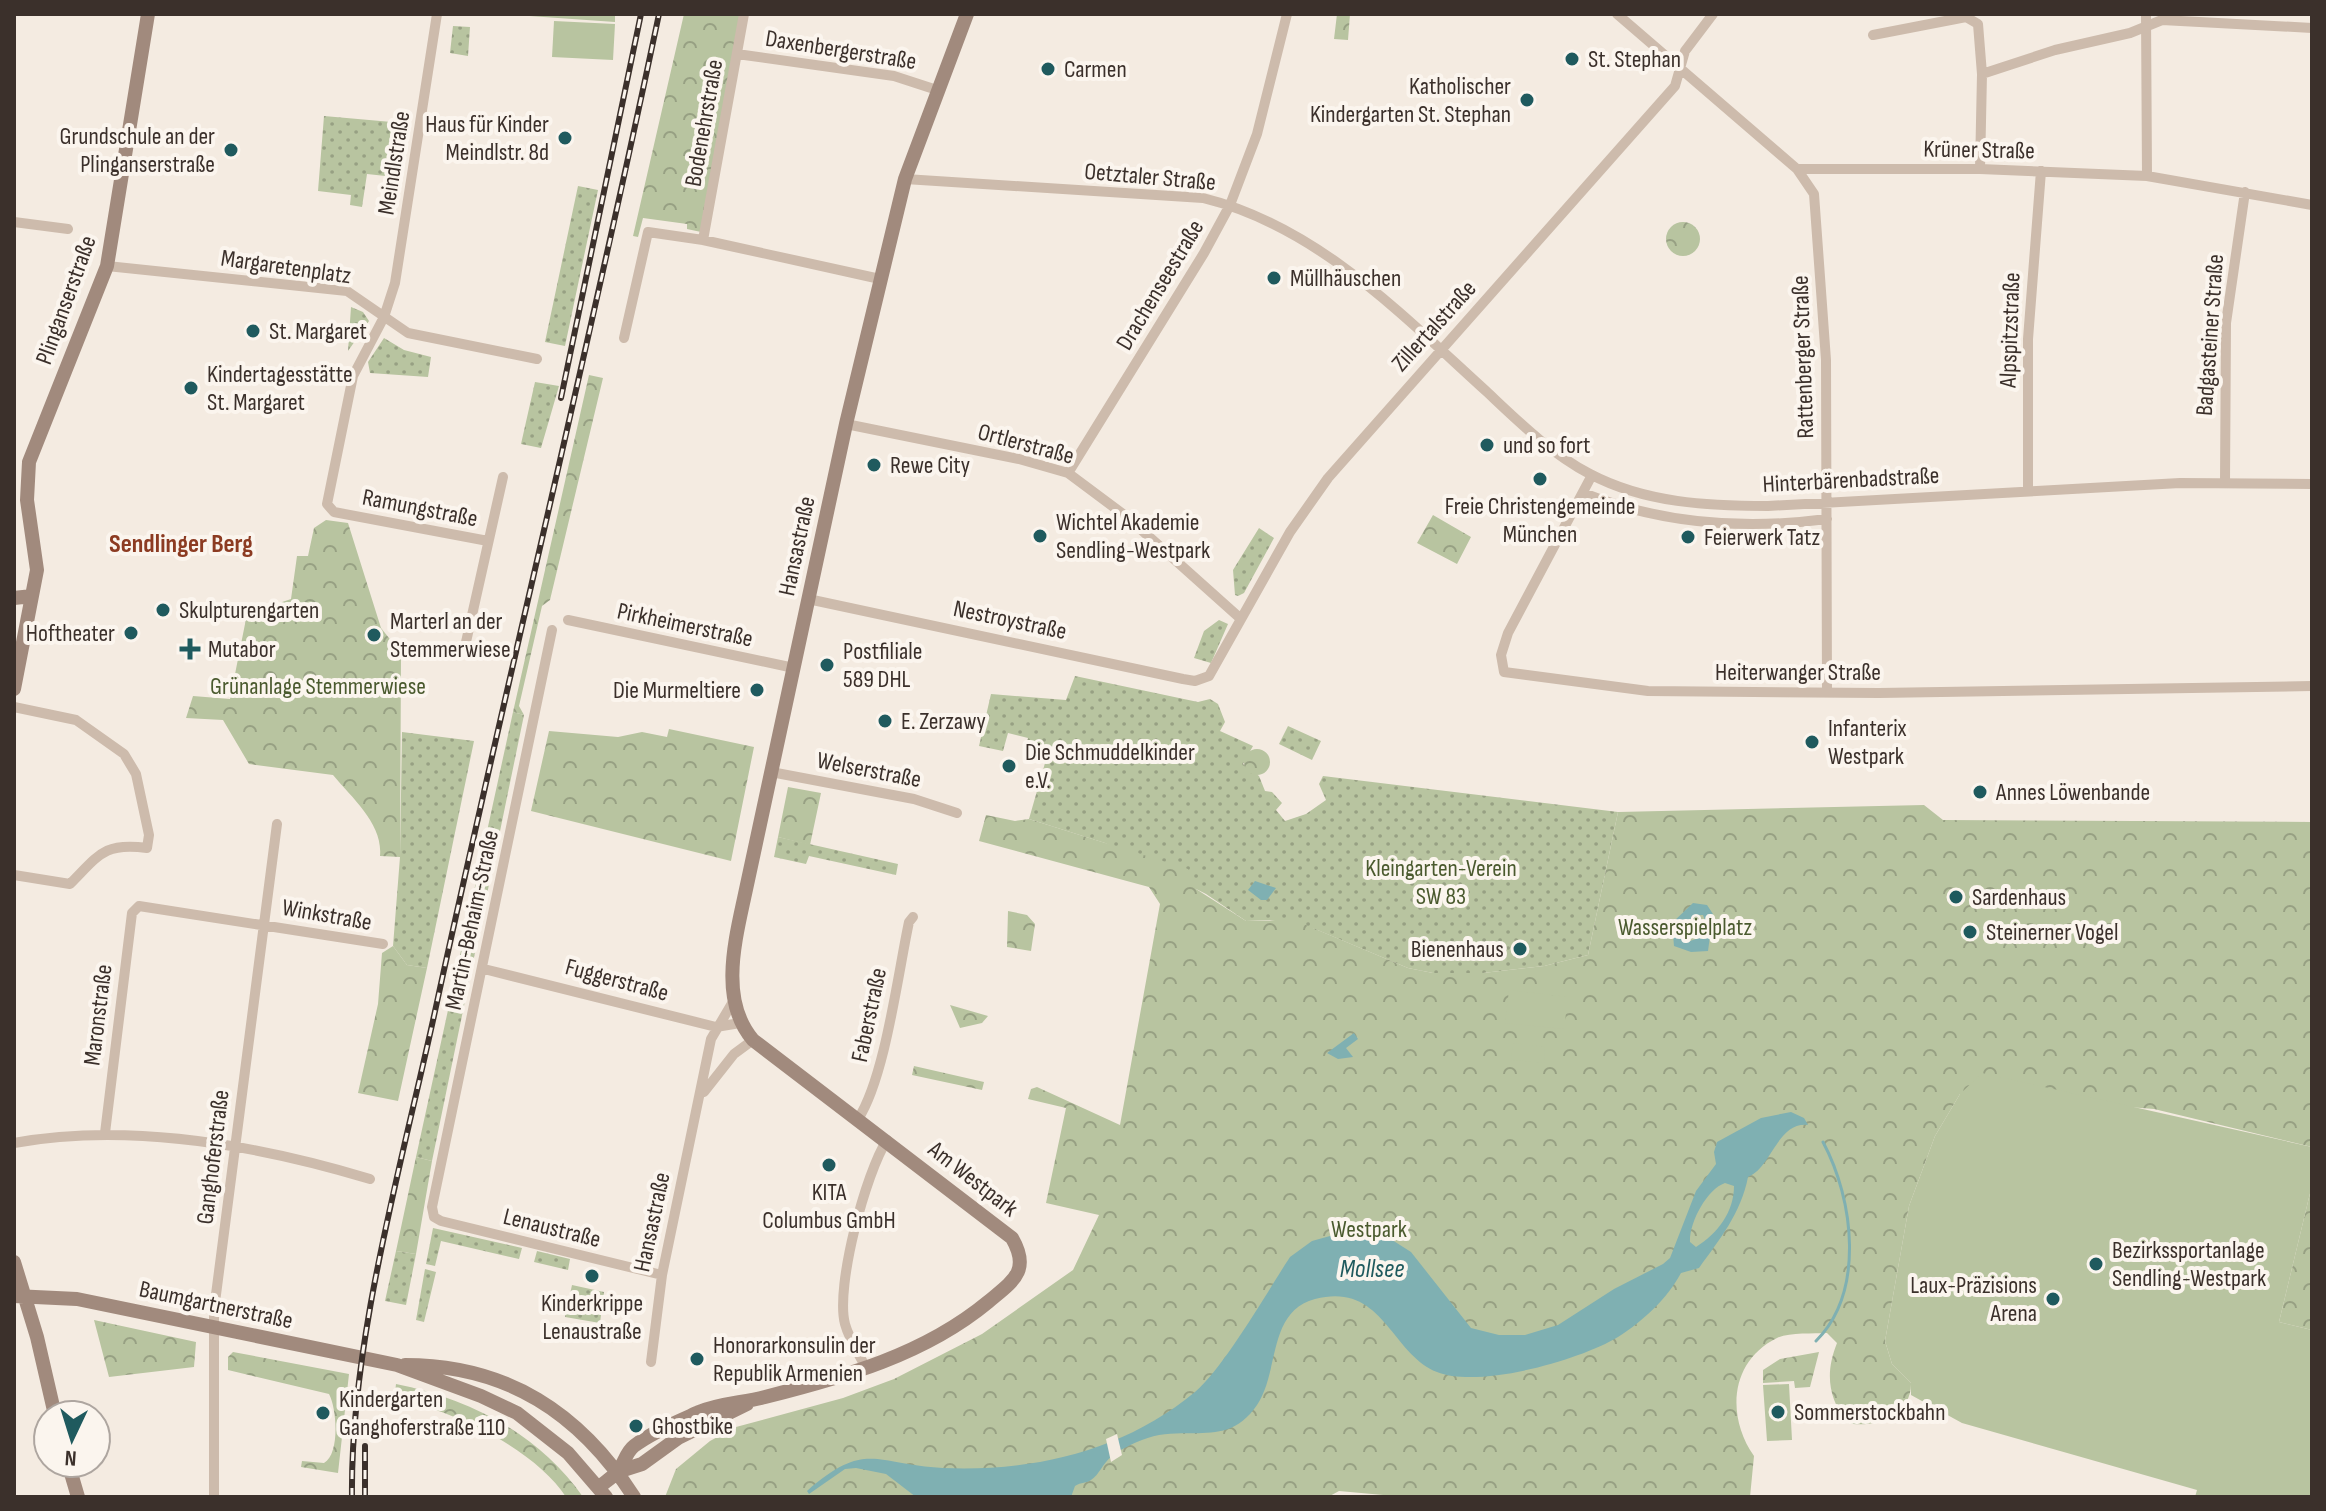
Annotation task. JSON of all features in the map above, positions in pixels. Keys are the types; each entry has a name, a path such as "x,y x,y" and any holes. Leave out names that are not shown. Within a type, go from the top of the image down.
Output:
{"street":[{"name":"Plinganserstraße","path":"14,689 37,570 27,500 29,462 107,266 148,14"},
{"name":"Meindlstraße","path":"384,317 395,283 437,14"},
{"name":"Bodenehrstraße","path":"703,240 744,14"},
{"name":"Hansastraße","path":"651,1362 662,1275 716,1027 734,1000 733,968 740,919 846,424 905,179 967,14"},
{"name":"Drachenseestraße","path":"1068,473 1178,296 1230,205 1257,134 1287,14"},
{"path":"1617,14 1797,169"},
{"name":"Zillertalstraße","path":"1204,679 1215,670 1309,503 1675,86 1685,51 1713,14"},
{"path":"1873,35 1966,17 1978,24 1982,74 1980,169"},
{"path":"1982,74 2055,50 2130,33 2146,19 2312,28"},
{"path":"2146,19 2147,176"},
{"name":"Daxenbergerstraße","path":"737,54 894,76 937,90"},
{"name":"Krüner Straße","path":"1797,169 1980,169 2147,176 2312,205"},
{"name":"Rattenberger Straße","path":"1797,169 1814,194 1826,360 1827,692"},
{"name":"Alpspitzstraße","path":"2028,490 2028,339 2041,171"},
{"name":"Oetztaler Straße","path":"905,179 1203,198 1230,205 1285,227 1314,245 1441,351"},
{"name":"Badgasteiner Straße","path":"2225,482 2226,323 2245,192"},
{"path":"14,222 68,229"},
{"path":"624,338 648,232 703,240 880,279"},
{"name":"Margaretenplatz","path":"107,266 347,291 408,333 537,359"},
{"name":"Ramungstraße","path":"384,317 356,367 342,425 329,509 488,541 503,477"},
{"name":"Hinterbärenbadstraße","path":"1441,351 1542,442 1592,475 1631,491 1715,506 2225,482 2312,484"},
{"name":"Ortlerstraße","path":"846,424 1019,459 1068,473 1127,517 1241,619"},
{"name":"Heiterwanger Straße","path":"1592,475 1508,633 1501,655 1504,672 1648,691 2312,686"},
{"name":"Hinterbärenbadstraße","path":"1583,493 1655,515 1717,525 1827,519"},
{"path":"466,642 488,541"},
{"path":"14,598 32,596"},
{"name":"Nestroystraße","path":"808,599 1183,679 1204,679"},
{"name":"Pirkheimerstraße","path":"568,620 794,668"},
{"name":"Martin-Behaim-Straße","path":"434,1217 432,1207 484,969 552,630"},
{"path":"14,707 76,720 124,754 136,774 149,835 147,848 118,844 102,852 70,884 53,884 14,875"},
{"name":"Welserstraße","path":"771,772 914,799 957,813"},
{"name":"Ganghoferstraße","path":"214,1497 213,1326 277,824"},
{"name":"Winkstraße","path":"139,906 383,944"},
{"name":"Maronstraße","path":"105,1133 132,913 139,906"},
{"name":"Faberstraße","path":"858,1119 867,1106 876,1077 909,922 913,917"},
{"name":"Fuggerstraße","path":"484,969 716,1027 740,1023"},
{"name":"Am Westpark","path":"602,1492 617,1472 642,1464 678,1438 757,1399 866,1368 917,1347 977,1311 1015,1278 1022,1255 1012,1238 753,1040 740,1023 734,1000"},
{"name":"Hansastraße","path":"702,1093 734,1054 753,1040"},
{"path":"14,1143 105,1133 234,1149 370,1179"},
{"path":"866,1368 845,1324 844,1302 865,1189 878,1154 887,1140"},
{"name":"Lenaustraße","path":"434,1217 662,1275"},
{"path":"14,1262 19,1295 50,1399"},
{"name":"Baumgartnerstraße","path":"19,1295 77,1299 397,1365 481,1396 517,1413 568,1453 602,1492"},
{"name":"Baumgartnerstraße","path":"397,1365 430,1365 519,1389 546,1403 580,1429 617,1472"},
{"path":"617,1472 634,1497"}],"green space":[{"path":"502,14 615,14 615,22"},
{"path":"684,14 741,14 701,232 687,229 687,224 643,218 638,237 633,236"},
{"path":"1337,14 1350,14 1348,40 1334,39"},
{"path":"554,21 615,24 613,60 552,57"},
{"path":"453,26 470,27 468,56 450,53"},
{"path":"324,116 403,123 395,177 367,174 362,207 350,205 351,195 318,191"},
{"path":"578,186 598,190 565,346 545,342"},
{"path":"1683,222 1695,227 1700,239 1695,251 1683,256 1671,251 1666,239 1671,227"},
{"path":"351,307 363,312 369,321 348,351"},
{"path":"384,338 404,350 431,357 428,377 370,373 368,362"},
{"path":"589,375 603,378 550,600 542,606 519,706 524,715 513,712"},
{"path":"535,382 559,386 541,448 521,444"},
{"path":"1433,515 1471,537 1457,564 1417,543"},
{"name":"Grünanlage Stemmerwiese","path":"326,520 348,523 381,628 401,653 400,857 380,856 380,844 372,823 333,775 249,764 223,720 186,718 193,696 230,699 247,614 291,599 297,556 308,556 314,528"},
{"path":"1259,528 1274,538 1244,593 1235,595 1233,570"},
{"path":"1219,620 1228,624 1211,663 1194,658 1204,631"},
{"name":"Kleingarten-Verein SW 83","path":"1075,676 1198,702 1210,699 1218,704 1225,722 1220,731 1253,746 1243,764 1259,776 1265,791 1272,792 1282,803 1276,810 1285,821 1306,814 1326,800 1319,784 1323,776 1618,812 1588,955 1544,966 1483,973 1433,973 1408,968 1315,929 1270,920 1246,921 1206,894 1105,843 1029,819 1045,763 1023,757 1028,738 1008,733 1003,751 979,746 991,694 1066,700"},
{"path":"513,712 524,715 432,1161 416,1157"},
{"path":"1288,726 1321,741 1312,760 1279,744"},
{"path":"669,729 754,747 731,861 531,811 549,731 618,737 642,732 667,737"},
{"path":"402,732 474,741 427,968 407,965 393,946 400,857"},
{"path":"1257,749 1267,752 1270,762 1267,772 1257,775 1247,772 1244,762 1247,752"},
{"path":"788,787 821,793 810,845 778,837"},
{"name":"Westpark","path":"1924,805 1943,820 2312,822 2312,1147 2154,1109 1960,1094 1935,1136 1909,1206 1885,1341 1892,1364 1911,1383 1905,1404 1890,1417 1879,1421 1847,1423 1836,1404 1830,1384 1837,1343 1827,1333 1777,1338 1761,1348 1750,1361 1737,1391 1739,1424 1754,1456 1750,1497 1405,1497 1339,1491 1328,1497 665,1497 676,1469 710,1441 736,1427 843,1398 894,1379 982,1334 1073,1270 1099,1215 1046,1203 1066,1108 1028,1099 1031,1089 1037,1087 1120,1125 1160,904 1149,887 979,841 986,815 1015,821 1029,819 1188,869 1196,889 1246,921 1294,920 1408,968 1433,973 1483,973 1544,966 1588,955 1618,812"},
{"path":"778,837 898,864 896,875 809,856 806,864 774,857"},
{"path":"1008,911 1027,915 1035,924 1031,951 1007,947"},
{"path":"393,946 407,965 427,968 398,1101 358,1093 378,1004 382,953"},
{"path":"1509,990 1568,997 1564,1029 1505,1023"},
{"path":"950,1005 988,1016 982,1023 960,1028"},
{"path":"1513,1043 1545,1047 1544,1063 1511,1060"},
{"path":"914,1066 984,1082 982,1090 912,1075"},
{"name":"Bezirkssportanlage Sendling-Westpark","path":"1982,1073 2312,1147 2312,1185 2279,1322 2312,1330 2312,1497 2195,1497 2197,1490 1962,1423 1911,1395 1911,1383 1892,1364 1885,1341 1909,1206 1935,1136 1960,1094"},
{"path":"416,1157 432,1161 416,1254 396,1251"},
{"path":"2312,1185 2312,1330 2279,1322"},
{"path":"433,1228 522,1248 519,1259 441,1241 435,1266 426,1264"},
{"path":"396,1251 416,1254 406,1305 385,1301"},
{"path":"537,1251 570,1259 568,1270 534,1262"},
{"path":"425,1269 436,1272 424,1322 416,1320"},
{"path":"572,1285 604,1292 600,1323 565,1317"},
{"path":"94,1320 196,1342 194,1367 109,1377"},
{"path":"233,1352 349,1374 338,1473 301,1467 302,1461 324,1463 333,1451 335,1420 329,1394 228,1370 228,1357"},
{"path":"1819,1352 1810,1387 1795,1388 1794,1381 1763,1383 1763,1370 1780,1359"},
{"path":"396,1384 450,1399 501,1422 546,1455 583,1497 566,1497 534,1463 489,1433 440,1412 394,1401"},
{"name":"Sommerstockbahn","path":"1789,1384 1792,1440 1767,1441 1763,1385"}],"water":[{"path":"1255,881 1276,888 1267,900 1261,900 1248,890"},
{"path":"1693,903 1707,905 1713,914 1708,951 1691,952 1674,946 1672,923","holes":["1703,915 1707,926 1702,937 1690,941 1685,933 1695,916"]},
{"path":"1354,1033 1358,1039 1346,1048 1353,1057 1338,1059 1327,1053"},
{"name":"Mollsee","path":"1791,1112 1804,1118 1808,1125 1789,1130 1763,1164 1748,1177 1735,1214 1699,1268 1681,1273 1662,1300 1627,1331 1580,1355 1529,1370 1478,1377 1455,1376 1437,1372 1421,1363 1371,1309 1356,1300 1338,1296 1315,1299 1289,1316 1277,1344 1264,1391 1245,1419 1218,1432 1158,1435 1134,1443 1111,1457 1091,1480 1075,1486 1071,1497 916,1497 886,1474 856,1468 845,1469 809,1494 807,1491 827,1475 858,1460 886,1460 943,1468 1010,1466 1076,1454 1138,1429 1167,1412 1207,1380 1290,1257 1312,1241 1348,1231 1378,1231 1411,1252 1471,1328 1499,1335 1525,1335 1558,1325 1670,1258 1696,1191 1716,1164 1714,1152 1717,1142 1761,1118","holes":["1725,1183 1734,1186 1728,1213 1711,1235 1696,1247 1690,1242 1690,1234 1700,1208 1718,1186"]}],"pier":[{"path":"1117,1434 1122,1455 1111,1462 1106,1439"}],"waterway":[{"path":"1816,1341 1832,1321 1842,1297 1850,1245 1842,1191 1823,1142"}],"railway":[{"path":"561,398 641,14"},
{"path":"352,1497 360,1375 381,1248 659,14"},
{"path":"365,1446 365,1497"}],"place":[{"name":"St. Stephan","path":"1572,59"},
{"name":"Carmen","path":"1048,69"},
{"name":"Katholischer Kindergarten St. Stephan","path":"1527,100"},
{"name":"Haus für Kinder Meindlstr. 8d","path":"565,138"},
{"name":"Grundschule an der Plinganserstraße","path":"231,150"},
{"name":"Müllhäuschen","path":"1274,278"},
{"name":"St. Margaret","path":"253,331"},
{"name":"Kindertagesstätte St. Margaret","path":"191,388"},
{"name":"und so fort","path":"1487,445"},
{"name":"Rewe City","path":"874,465"},
{"name":"Freie Christengemeinde München","path":"1540,479"},
{"name":"Wichtel Akademie Sendling-Westpark","path":"1040,536"},
{"name":"Feierwerk Tatz","path":"1688,537"},
{"name":"Skulpturengarten","path":"163,610"},
{"name":"Hoftheater","path":"131,633"},
{"name":"Marterl an der Stemmerwiese","path":"374,635"},
{"name":"Mutabor","path":"190,649"},
{"name":"Postfiliale 589 DHL","path":"827,665"},
{"name":"Die Murmeltiere","path":"757,690"},
{"name":"E. Zerzawy","path":"885,721"},
{"name":"Infanterix Westpark","path":"1812,742"},
{"name":"Die Schmuddelkinder e.V.","path":"1009,766"},
{"name":"Annes Löwenbande","path":"1980,792"},
{"name":"Sardenhaus","path":"1956,897"},
{"name":"Steinerner Vogel","path":"1970,932"},
{"name":"Bienenhaus","path":"1520,949"},
{"name":"KITA Columbus GmbH","path":"829,1165"},
{"name":"Bezirkssportanlage Sendling-Westpark","path":"2096,1264"},
{"name":"Kinderkrippe Lenaustraße","path":"592,1276"},
{"name":"Laux-Präzisions Arena","path":"2053,1299"},
{"name":"Honorarkonsulin der Republik Armenien","path":"697,1359"},
{"name":"Sommerstockbahn","path":"1778,1412"},
{"name":"Kindergarten Ganghoferstraße 110","path":"323,1413"},
{"name":"Ghostbike","path":"636,1426"}],"district":[{"name":"Sendlinger Berg","path":"181,544"}],"park label":[{"name":"Wasserspielplatz","path":"1685,927"}]}
